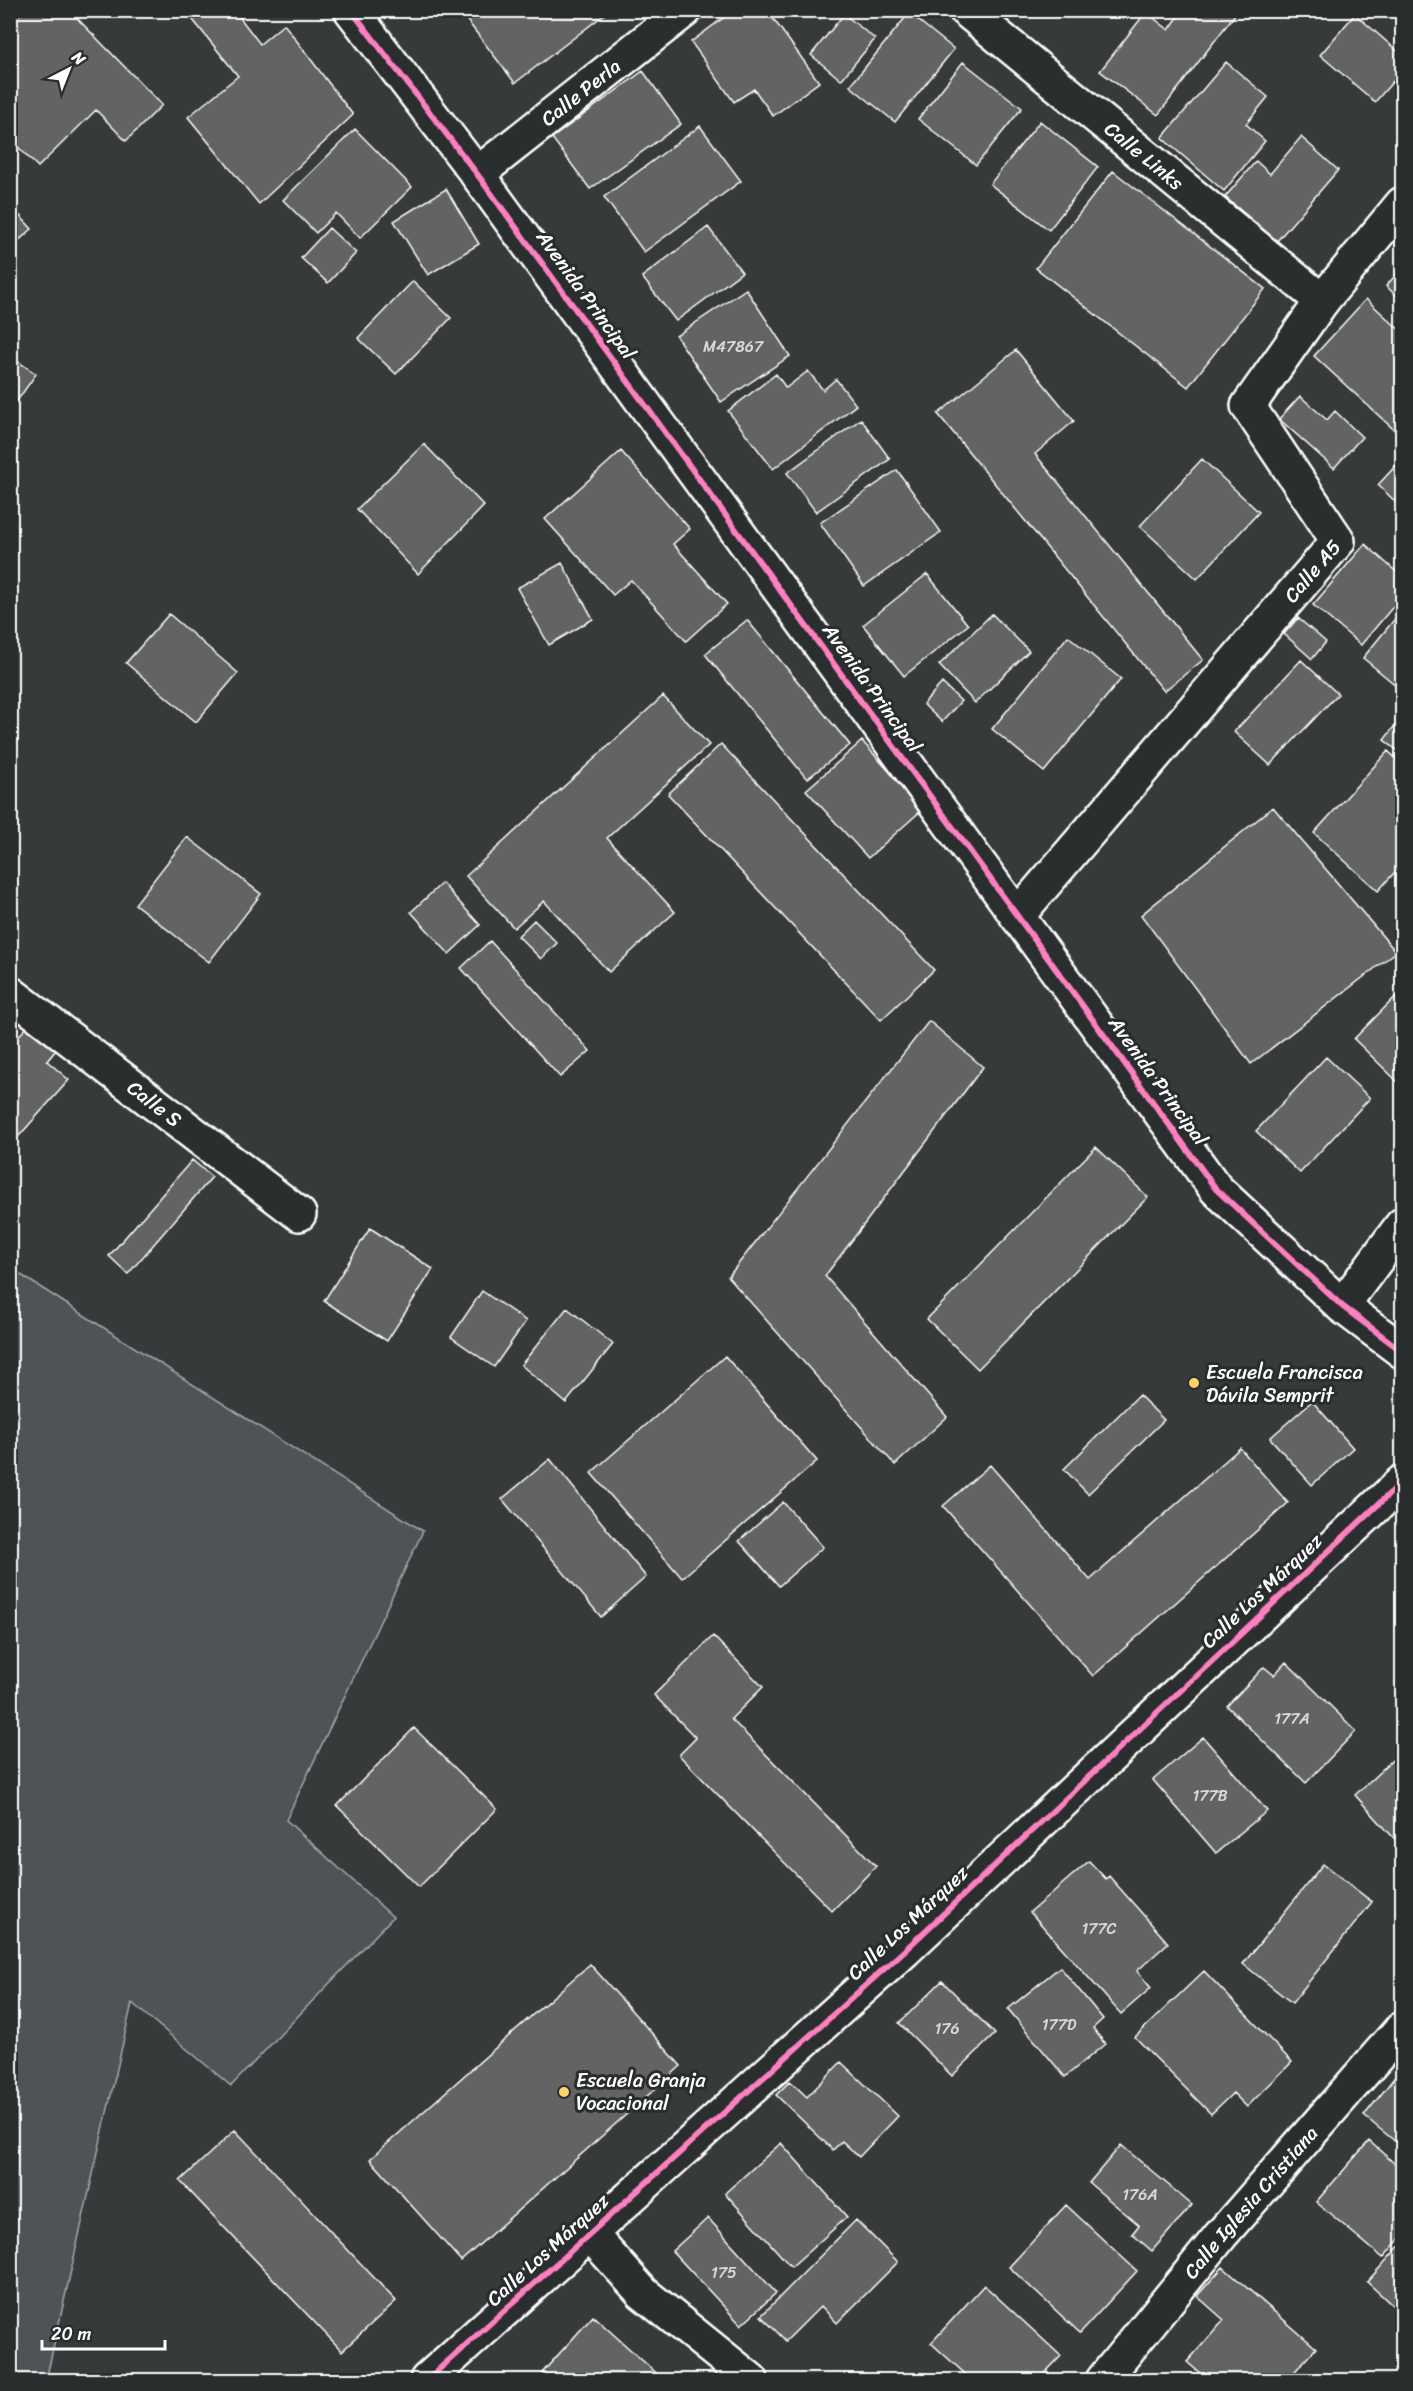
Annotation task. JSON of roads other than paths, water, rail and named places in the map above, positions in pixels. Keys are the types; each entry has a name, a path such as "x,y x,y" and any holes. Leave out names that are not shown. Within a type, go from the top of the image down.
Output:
{"street":[{"name":"Avenida Principal","path":"351,10 477,174 1216,1190 1342,1306 1402,1351"},
{"name":"Calle Perla","path":"477,174 685,10"},
{"name":"Calle Links","path":"966,10 1322,301"},
{"name":"Calle A5","path":"1017,916 1338,541 1248,406 1322,301 1402,204"},
{"name":"Calle S","path":"10,993 299,1214"},
{"path":"1342,1306 1402,1225"},
{"name":"Calle Los Márquez","path":"427,2380 905,1950 1402,1482"},
{"name":"Calle Iglesia Cristiana","path":"1103,2380 1221,2235 1402,2028"},
{"path":"590,2234 643,2293 751,2380"}],"place":[{"name":"Escuela Francisca Dávila Semprit","path":"1194,1383"},
{"name":"Escuela Granja Vocacional","path":"564,2092"}]}
